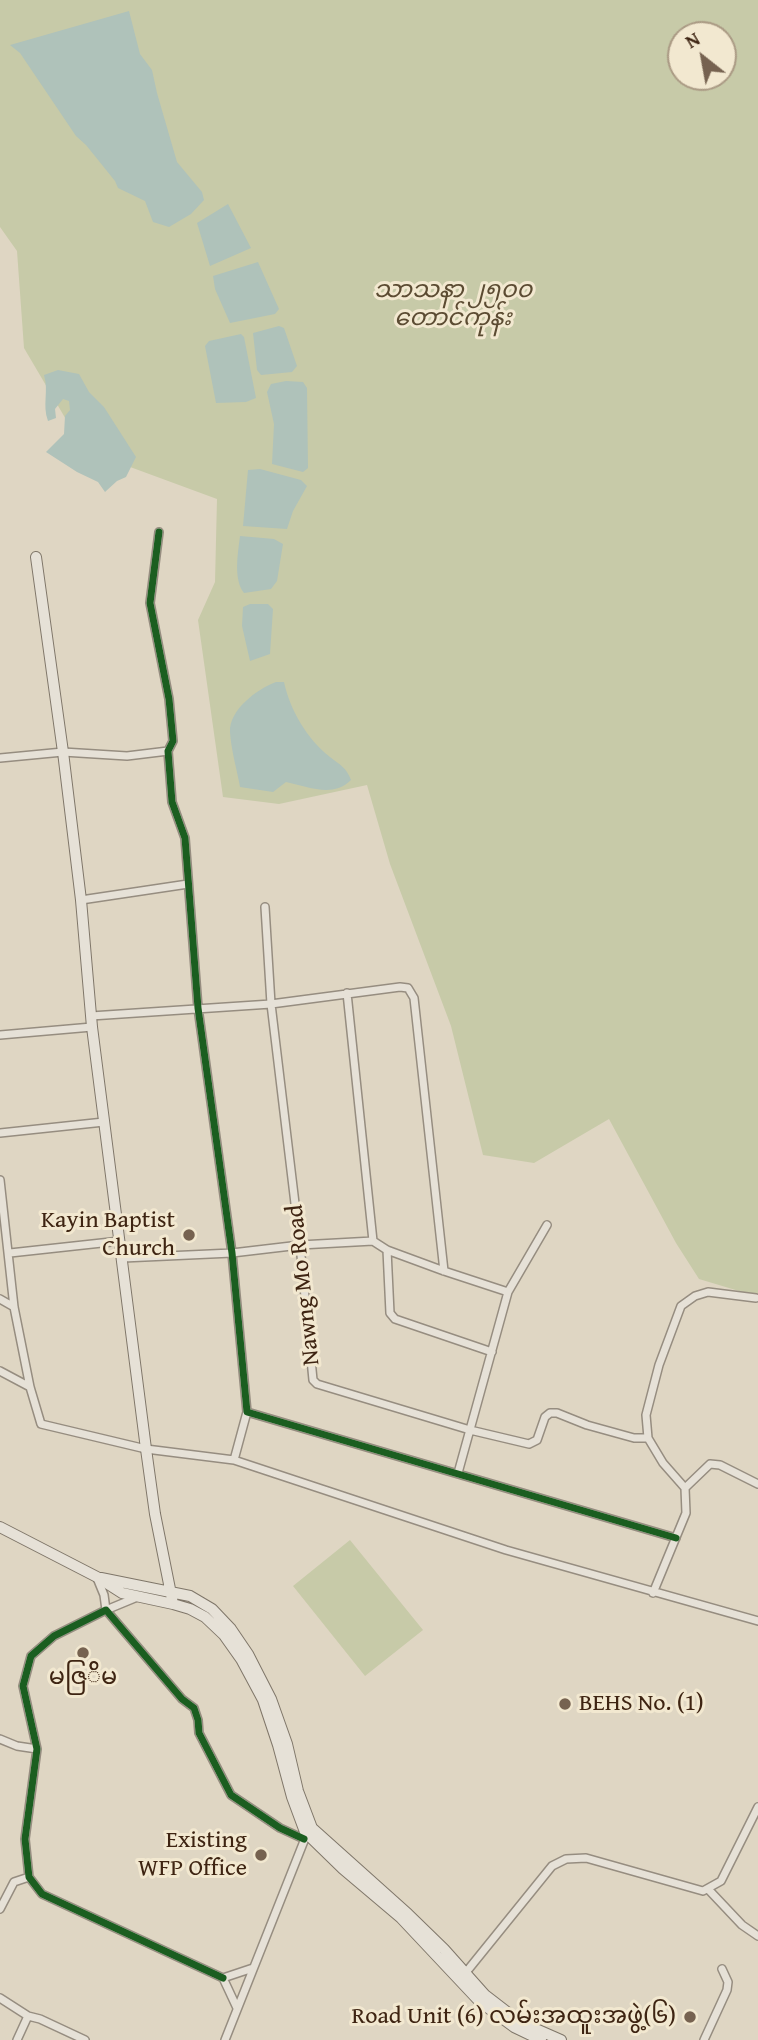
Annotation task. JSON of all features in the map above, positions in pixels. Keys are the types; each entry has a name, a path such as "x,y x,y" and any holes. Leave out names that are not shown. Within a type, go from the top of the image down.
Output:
{"main road":[{"path":"36,557 63,752 104,1122 146,1449 155,1514 173,1604"},
{"path":"0,1527 97,1577 122,1594 173,1604 205,1617 224,1635 241,1659 263,1700 292,1797 308,1834 343,1869 485,1995 520,2022 561,2040"},
{"path":"97,1577 190,1596 212,1609 232,1629 271,1699 287,1744 308,1834"},
{"path":"462,1976 480,2002 514,2027 541,2040"}],"street":[{"path":"159,532 150,603 169,699 173,741 168,751 172,802 185,838 198,1008 232,1253 247,1412 234,1460"},
{"path":"0,758 63,752 127,756 168,751"},
{"path":"81,900 188,884"},
{"name":"Nawng Mo Road","path":"265,908 271,1004 313,1380 317,1384 470,1430 528,1444 537,1440 545,1417 550,1413 634,1438 648,1438"},
{"path":"0,1035 198,1008 271,1004 347,993 408,988 414,999 444,1271"},
{"path":"347,993 373,1241"},
{"path":"0,1133 104,1122"},
{"path":"0,1180 14,1307 30,1387 41,1424 146,1449 234,1460 506,1550 758,1621"},
{"path":"458,1474 508,1292 547,1225"},
{"path":"10,1254 120,1241"},
{"path":"123,1258 232,1253 300,1245 373,1241 387,1250 508,1292"},
{"path":"387,1250 390,1313 395,1319 492,1352"},
{"path":"653,1593 686,1513 685,1488 663,1462 648,1438 646,1415 659,1365 681,1306 695,1296 708,1292 755,1298"},
{"path":"0,1299 14,1307"},
{"path":"0,1371 30,1387"},
{"path":"247,1412 676,1538"},
{"path":"685,1488 710,1464 719,1465 758,1484"},
{"path":"97,1577 106,1610 182,1699 194,1708 198,1733 231,1795 280,1828 308,1834 225,2040"},
{"path":"135,1598 54,1636 31,1656 23,1686 37,1749 25,1839 29,1877 42,1894 223,1978 237,2008"},
{"path":"0,1739 17,1746 37,1749"},
{"path":"462,1976 552,1867 566,1859 586,1858 703,1891 721,1881 758,1807"},
{"path":"0,1909 14,1882 29,1877"},
{"path":"708,1889 742,1925 758,1936"},
{"path":"223,1978 253,1968"},
{"path":"704,2040 727,1990 728,1982 722,1969"},
{"path":"0,1998 28,2016 85,2040"},
{"path":"17,2040 28,2016"}],"green space":[{"name":"သာသနာ ၂၅၀၀ တောင်ကုန်း","path":"0,0 758,0 758,1294 749,1294 699,1279 676,1243 609,1119 534,1163 483,1155 451,1026 390,864 367,785 279,804 223,797 198,620 215,582 217,499 84,450 24,348 17,251 0,227"},
{"path":"350,1540 423,1630 365,1676 293,1586"}],"shaded area":[{"path":"129,11 140,54 152,70 177,162 202,192 204,200 191,214 169,227 153,222 145,201 118,188 86,145 76,136 20,53 10,45"},
{"path":"228,204 251,248 210,266 197,223"},
{"path":"258,262 279,309 275,314 230,323 215,289 213,276"},
{"path":"279,326 284,328 297,366 292,372 261,375 257,370 253,333"},
{"path":"241,334 244,337 256,398 246,402 216,403 205,346 209,341"},
{"path":"58,370 79,374 136,457 126,477 105,492 98,482 46,452 64,434 65,416 70,410 69,401 63,399 55,409 56,418 48,421 44,375"},
{"path":"303,382 307,388 308,468 303,472 272,464 274,424 267,392 271,384"},
{"path":"260,469 301,480 307,486 293,511 287,529 243,526 248,470"},
{"path":"240,536 274,539 283,544 277,581 271,589 244,593 238,581"},
{"path":"250,604 268,604 273,609 270,654 250,661 242,626 243,607"},
{"path":"276,682 284,682 295,713 307,733 347,772 351,780 344,785 336,789 320,790 286,782 273,792 240,787 230,732 231,724 246,701"}],"cycle path":[{"path":"159,532 150,603 169,699 173,741 168,751 172,802 185,838 198,1008 232,1253 247,1412 676,1538"},
{"path":"223,1978 42,1894 29,1877 25,1839 37,1749 23,1686 31,1656 54,1636 106,1610 182,1699 194,1708 199,1733 231,1795 280,1828 304,1839"}],"place":[{"name":"Kayin Baptist Church","path":"189,1235"},
{"name":"မဇြ်ိမ","path":"83,1653"},
{"name":"BEHS No. (1)","path":"565,1704"},
{"name":"Existing WFP Office","path":"261,1855"},
{"name":"Road Unit (6) လမ်းအထူးအဖွဲ့(၆)","path":"690,2017"}]}
